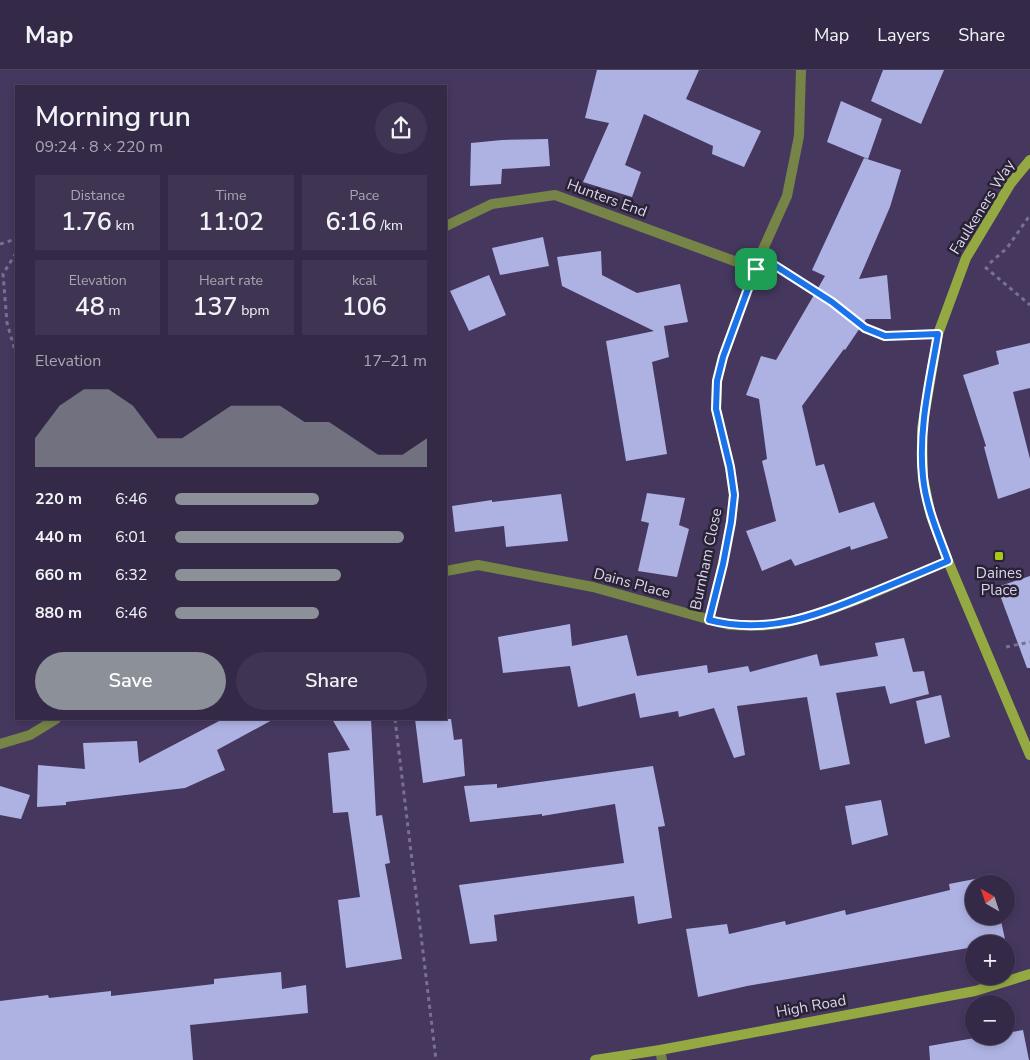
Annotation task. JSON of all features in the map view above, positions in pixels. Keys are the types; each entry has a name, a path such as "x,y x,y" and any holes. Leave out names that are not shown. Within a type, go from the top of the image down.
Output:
{"street":[{"name":"Burnham Close","path":"709,620 723,564 734,495 730,467 716,409 717,381 723,357 760,256 787,196 799,136 801,70"},
{"name":"Faulkeners Way","path":"1030,160 1011,183 966,258 938,334 922,429 923,478 931,516 948,561 1030,754"},
{"name":"Hunters End","path":"447,226 492,204 555,194 756,269"},
{"name":"Dains Place","path":"447,570 478,565 488,566 593,586 709,620 729,625 748,626 785,623 825,612 948,561"},
{"path":"0,744 30,735 54,720"},
{"name":"High Road","path":"595,1060 661,1055 975,992 1030,974"}],"path":[{"path":"986,267 1007,248 1030,215"},
{"path":"0,244 15,239"},
{"path":"15,255 3,274 7,323 15,351"},
{"path":"760,256 832,302 865,328 885,336 938,334"},
{"path":"966,258 986,267 1030,305"},
{"path":"395,720 436,1060"}],"building":[{"path":"597,70 699,70 686,99 761,131 744,167 712,154 713,146 644,114 625,165 641,172 632,197 583,182 609,123 585,118"},
{"path":"883,70 944,70 921,124 871,101"},
{"path":"841,101 882,119 868,159 827,142"},
{"path":"548,139 550,166 502,169 501,184 470,186 471,143"},
{"path":"864,158 901,170 890,207 859,279 887,275 891,319 866,319 802,406 816,466 824,464 839,513 874,502 888,538 851,550 850,546 795,566 791,559 762,571 746,531 776,521 762,461 767,459 759,399 746,395 761,356 776,360 825,276 812,270"},
{"path":"543,237 549,266 500,275 492,248"},
{"path":"601,251 602,275 637,293 680,284 688,322 664,326 669,357 652,362 667,454 626,461 606,341 654,331 562,286 557,257"},
{"path":"489,275 506,315 469,331 450,291"},
{"path":"1030,343 1030,388 1013,392 1030,459 1030,488 998,499 984,447 986,446 963,375 999,364 996,351"},
{"path":"647,493 685,498 679,525 689,529 677,577 638,571 649,523 641,521"},
{"path":"561,494 568,541 506,547 504,526 455,532 452,506 492,500 492,502"},
{"path":"1030,576 1030,668 1027,668 997,587"},
{"path":"570,624 572,646 627,635 637,676 707,665 708,673 748,666 750,672 817,654 820,666 878,656 875,643 904,638 913,672 924,671 929,694 890,704 885,686 836,693 850,764 820,770 807,697 737,706 745,755 734,758 714,708 679,717 678,711 640,718 635,693 578,707 570,666 503,673 498,637"},
{"path":"941,695 950,737 925,744 916,701"},
{"path":"451,719 454,740 462,739 465,776 423,783 415,720"},
{"path":"221,720 272,720 217,750 225,770 185,788 66,802 66,805 37,807 38,765 85,769 83,743 137,741 139,763"},
{"path":"333,720 371,720 376,816 382,815 390,863 385,864 402,959 346,968 338,900 360,897 348,812 333,813 328,753 350,750"},
{"path":"653,766 665,826 658,827 672,918 638,924 634,896 494,915 497,941 470,944 459,885 624,863 615,804 542,816 542,814 470,822 464,786 497,784 497,788"},
{"path":"0,786 30,795 21,819 0,815"},
{"path":"881,800 888,835 852,845 845,806"},
{"path":"965,881 965,925 1002,925 1004,935 965,935 965,949 747,986 698,997 686,929 727,924 729,934 785,921 786,925 845,910 846,915 950,890 949,884"},
{"path":"281,972 282,989 306,985 308,1013 190,1025 193,1060 0,1060 0,1001 48,995 49,998 111,991 111,996 214,984 214,979"},
{"path":"1023,1030 1029,1060 930,1060 929,1046 965,1040 965,1045 1015,1045 1015,1031"}],"place":[{"name":"Daines Place","path":"999,556"}],"route":[{"path":"760,256 832,302 865,328 885,336 938,334 922,429 923,478 931,516 948,561 825,612 785,623 748,626 729,625 709,620 723,564 734,495 730,467 716,409 717,381 723,357 756,269 760,256"}]}
